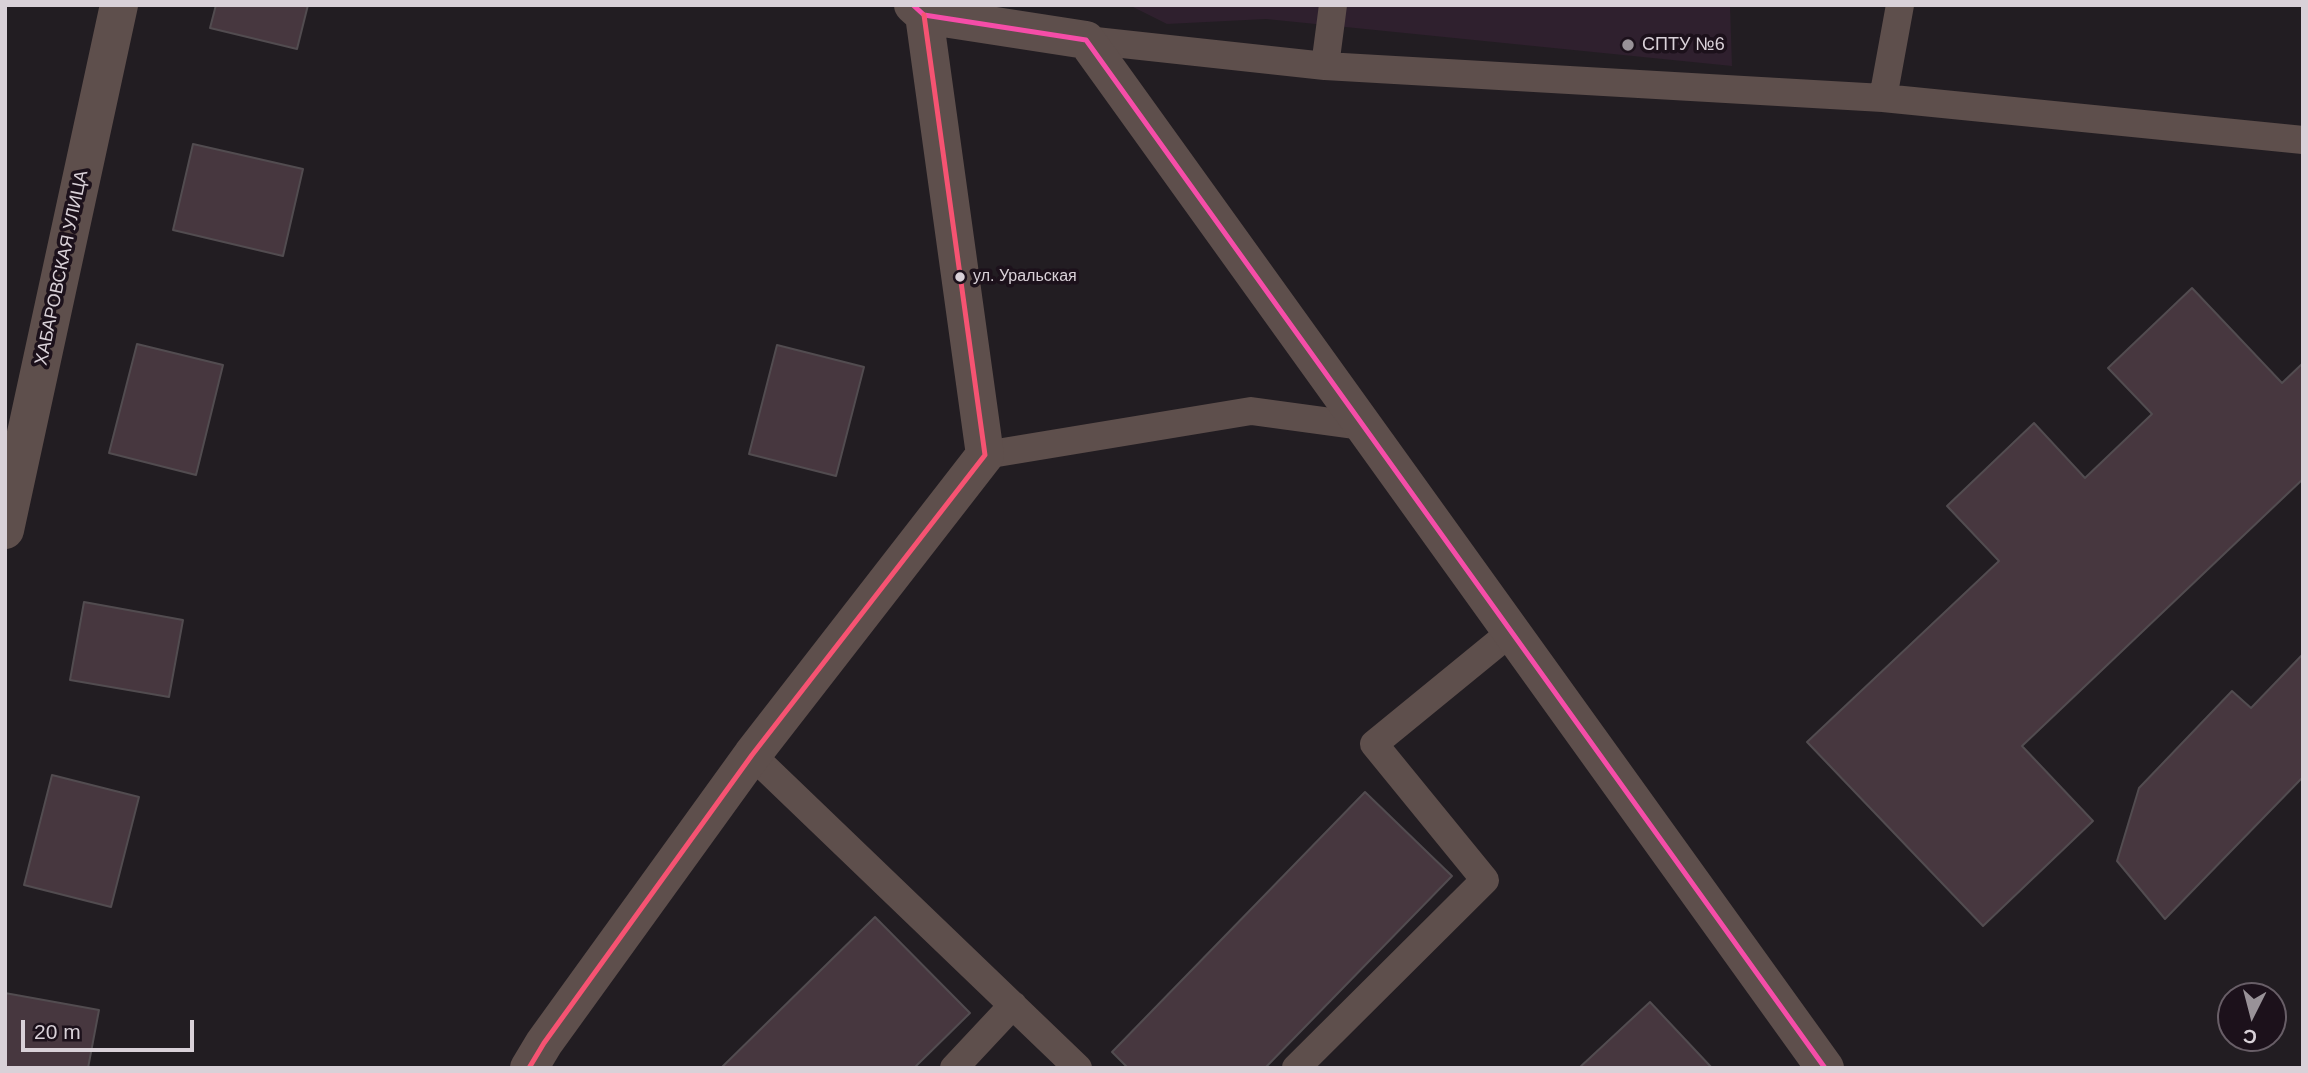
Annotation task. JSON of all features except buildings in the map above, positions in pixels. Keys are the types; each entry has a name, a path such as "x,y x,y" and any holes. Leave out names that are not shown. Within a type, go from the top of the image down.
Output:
{"street":[{"name":"ХАБАРОВСКАЯ УЛИЦА","path":"5,530 120,5"},
{"path":"529,1068 752,755 985,455 918,10 1086,40 1825,1068"}],"lane":[{"path":"1325,66 1333,5"},
{"path":"1883,98 1900,5"},
{"path":"1086,40 1325,66 1883,98 2303,140"},
{"path":"985,455 1251,411 1362,426"},
{"path":"1296,1068 1485,880 1374,744 1511,632"},
{"path":"752,755 1078,1068"},
{"path":"954,1068 1013,1005"}],"shaded area":[{"name":"СПТУ №6","path":"1129,5 1730,5 1732,66 1266,19 1167,24"}],"transit line":[{"path":"913,5 924,15 1086,40 1825,1068"},
{"path":"529,1068 544,1043 752,755 985,455 924,15"}],"place":[{"name":"СПТУ №6","path":"1628,45"},
{"name":"ул. Уральская","path":"960,277"}]}
